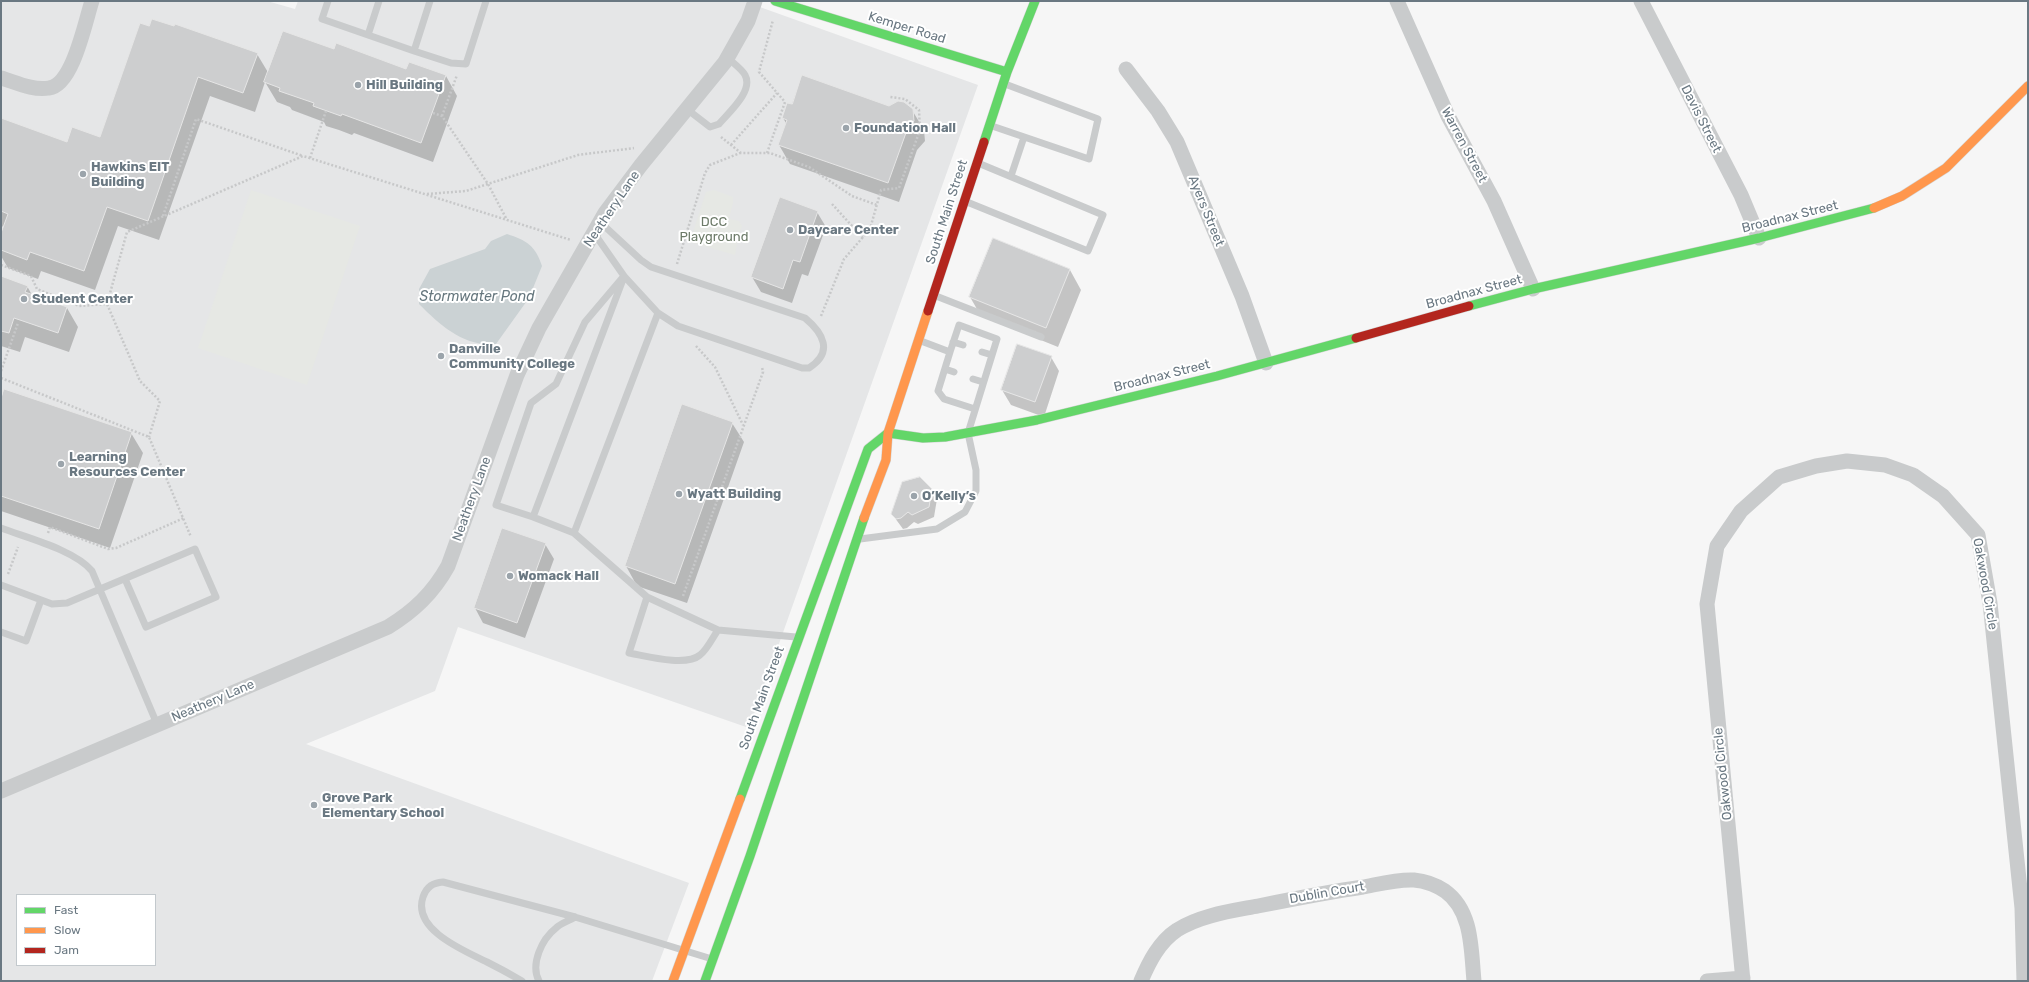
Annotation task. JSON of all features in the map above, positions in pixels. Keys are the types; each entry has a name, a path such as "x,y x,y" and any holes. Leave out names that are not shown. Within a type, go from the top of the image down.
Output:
{"main road":[{"name":"Kemper Road","path":"777,1 1007,72"},
{"name":"South Main Street","path":"705,981 856,539 886,460 888,433 1007,72 1035,1"},
{"name":"Broadnax Street","path":"888,433 923,438 945,437 1088,408 1154,390 1266,363 1533,289 1759,238 1867,211 1902,196 1946,168 2028,86"},
{"name":"South Main Street","path":"673,981 683,950 868,448 888,433"}],"street":[{"path":"1,78 33,88 49,88 64,79 70,68 92,1"},
{"name":"Neathery Lane","path":"1,791 388,627 408,615 425,600 448,566 517,375 539,328 593,233 637,171 658,144 688,110 728,58 748,21 755,1"},
{"name":"Warren Street","path":"1397,1 1448,116 1494,201 1533,289"},
{"name":"Davis Street","path":"1641,1 1741,195 1759,238"},
{"name":"Ayers Street","path":"1126,69 1158,111 1177,142 1242,296 1266,363"},
{"name":"Oakwood Circle","path":"1743,979 1707,604 1717,546 1741,511 1779,477 1816,466 1847,461 1885,465 1912,475 1943,496 1978,535 1990,603 2020,892 2024,981"},
{"name":"Dublin Court","path":"1141,981 1150,961 1160,945 1177,931 1193,922 1232,911 1314,895 1415,880 1433,884 1446,892 1462,913 1468,929 1474,981"},
{"path":"1707,981 1743,979"}],"lane":[{"path":"328,1 322,19 451,63 461,64 466,64 486,1"},
{"path":"368,35 378,1"},
{"path":"414,51 430,1"},
{"path":"688,110 710,128 719,124 744,94 747,87 745,74 728,58"},
{"path":"990,125 1089,159 1098,119 1004,83"},
{"path":"1011,176 1024,137"},
{"path":"965,201 1088,251 1103,215 978,162"},
{"path":"593,233 651,267 805,318 817,328 822,337 824,347 822,357 809,368 802,368 678,326 658,313 624,276 593,233"},
{"path":"624,276 585,322 556,384 531,403 496,505 533,517 574,533 647,597 718,630 798,637"},
{"path":"533,517 624,276"},
{"path":"934,295 1041,337"},
{"path":"574,533 658,313"},
{"path":"856,539 937,529 965,512 976,491 976,470 968,433 997,338 959,325 938,391 944,399 975,409"},
{"path":"919,340 950,352"},
{"path":"953,342 963,345"},
{"path":"982,352 992,355"},
{"path":"945,369 954,372"},
{"path":"973,378 983,382"},
{"path":"1,528 71,554 85,563 92,571 157,724"},
{"path":"3,586 52,604 67,603 195,549 216,597 146,627 125,579"},
{"path":"647,597 629,653 675,660 693,660 701,655 718,630"},
{"path":"1,632 26,641 41,600"},
{"path":"522,981 451,944 435,932 425,918 422,902 426,891 434,883 444,882 575,917 713,959"},
{"path":"539,981 536,964 542,945 556,928 575,917"}],"path":[{"path":"767,153 785,102 759,72 777,1"},
{"path":"442,116 461,64"},
{"path":"732,145 777,93"},
{"path":"817,328 844,259 870,229 881,190 899,188 920,130 919,110 905,99 890,97"},
{"path":"310,158 326,111"},
{"path":"433,112 442,116 488,184 508,220"},
{"path":"163,216 196,119 303,156 508,220 593,233"},
{"path":"710,128 741,153"},
{"path":"424,194 466,191 578,155 658,144"},
{"path":"673,275 710,165 741,153 767,153 809,167 852,196 877,205"},
{"path":"195,549 184,518 149,436 160,401 140,382 107,304 127,232 303,156"},
{"path":"832,204 863,238"},
{"path":"1,265 31,276 36,289 79,306 107,304"},
{"path":"1,371 18,323"},
{"path":"678,326 714,367 743,426"},
{"path":"683,596 763,372 758,353"},
{"path":"1,378 149,436"},
{"path":"44,544 50,528 108,548 116,548 184,518"},
{"path":"3,586 21,536"}],"shaded area":[{"name":"Danville Community College","path":"1,1 267,1 295,9 298,1 743,1 978,85 749,728 458,627 435,691 306,744 689,883 652,981 1,981"}],"green space":[{"path":"251,190 360,226 307,385 198,348"},
{"name":"DCC Playground","path":"714,190 733,197 729,219 739,221 742,226 735,255 690,242 706,192"}],"water":[{"name":"Stormwater Pond","path":"507,234 525,241 537,253 542,266 529,298 496,344 474,342 463,338 445,327 419,304 419,289 430,269 485,249 491,241"}],"building":[{"name":"Hawkins EIT Building","path":"152,19 174,26 175,24 258,53 243,93 198,77 148,221 107,207 84,271 30,252 27,260 1,250 1,233 8,214 1,211 1,118 67,142 72,127 100,137 140,23 149,26"},
{"name":"Hill Building","path":"283,31 334,49 336,43 406,69 409,62 446,75 421,143 342,114 341,116 313,106 314,103 279,91 280,88 264,82"},
{"name":"Foundation Hall","path":"802,75 889,106 898,101 904,102 913,109 914,121 907,130 888,183 778,145 787,120 782,118 787,103 792,104"},
{"name":"Daycare Center","path":"780,197 818,211 800,262 793,260 783,289 751,277"},
{"path":"993,238 1070,269 1046,328 969,297"},
{"name":"Student Center","path":"1,276 28,286 25,292 67,307 58,333 14,318 9,333 1,331"},
{"path":"1017,344 1052,356 1035,402 1001,390"},
{"name":"Learning Resources Center","path":"4,389 132,432 99,529 1,496 1,399"},
{"name":"Wyatt Building","path":"682,404 733,422 675,584 625,566"},
{"path":"920,477 932,489 929,507 912,515 908,512 901,518 896,519 891,514 902,482"},
{"name":"Womack Hall","path":"502,528 546,543 517,623 474,608"}],"traffic: fast":[{"path":"775,1 1007,72"},
{"path":"984,142 1007,72 1035,1"},
{"path":"1469,306 1533,289 1759,238 1874,208"},
{"path":"888,433 923,438 945,437 1037,420 1217,376 1356,338"},
{"path":"740,799 868,449 888,433"},
{"path":"705,981 750,856 864,518"}],"traffic: slow":[{"path":"1874,208 1902,196 1946,168 2028,86"},
{"path":"864,518 886,460 888,433 928,311"},
{"path":"673,981 740,799"}],"traffic: jam":[{"path":"928,311 984,142"},
{"path":"1356,338 1469,306"}],"place":[{"name":"Hill Building","path":"358,85"},
{"name":"Foundation Hall","path":"846,128"},
{"name":"Hawkins EIT Building","path":"83,174"},
{"name":"Daycare Center","path":"790,230"},
{"name":"Student Center","path":"24,299"},
{"name":"Danville Community College","path":"441,356"},
{"name":"Learning Resources Center","path":"61,464"},
{"name":"Wyatt Building","path":"679,494"},
{"name":"O’Kelly’s","path":"914,496"},
{"name":"Womack Hall","path":"510,576"},
{"name":"Grove Park Elementary School","path":"314,805"}]}
